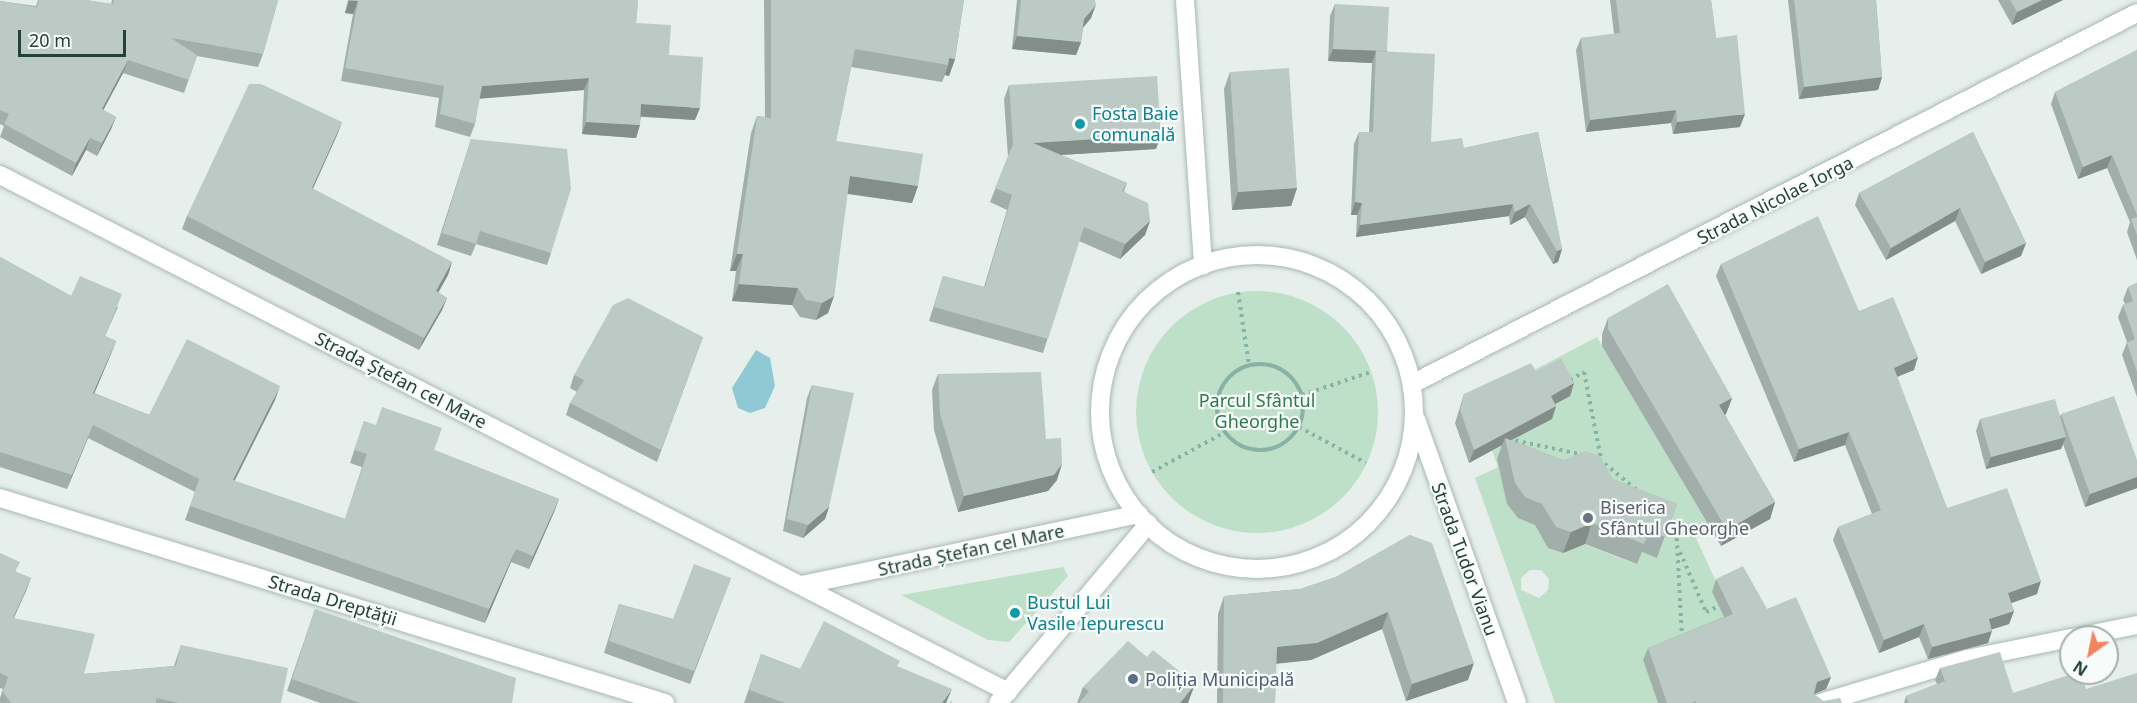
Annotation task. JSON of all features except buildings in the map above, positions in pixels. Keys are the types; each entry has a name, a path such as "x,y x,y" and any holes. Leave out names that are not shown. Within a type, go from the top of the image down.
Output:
{"street":[{"path":"1185,0 1203,265"},
{"name":"Strada Nicolae Iorga","path":"1412,384 2137,14"},
{"name":"Strada Ștefan cel Mare","path":"0,175 802,585 1003,697"},
{"path":"1267,256 1329,274 1365,298 1386,323 1412,384 1414,414 1408,457 1390,497 1354,536 1316,558 1273,568 1231,567 1190,554 1143,519 1116,478 1105,448 1101,416 1105,373 1122,333 1149,299 1203,265 1267,256"},
{"name":"Strada Tudor Vianu","path":"1414,414 1517,703"},
{"name":"Strada Dreptății","path":"0,498 665,703"},
{"path":"1003,697 1143,519"},
{"name":"Strada Ștefan cel Mare","path":"802,585 1143,519"},
{"path":"2119,629 2137,625"},
{"path":"1820,703 1967,659 2059,640"}],"path":[{"path":"1238,292 1249,365"},
{"path":"1249,365 1278,368 1302,395 1299,427 1281,445 1260,450 1239,445 1225,432 1217,409 1221,388 1249,365"},
{"path":"1302,395 1371,372"},
{"path":"1563,384 1584,372 1601,459"},
{"path":"1299,427 1366,463"},
{"path":"1152,472 1225,432"},
{"path":"1498,437 1601,459 1643,495"},
{"path":"1659,509 1676,523 1682,641"},
{"path":"1679,548 1706,612 1719,606"}],"green space":[{"name":"Parcul Sfântul Gheorghe","path":"1257,291 1292,296 1303,300 1334,319 1350,335 1373,377 1378,412 1373,447 1369,458 1350,489 1334,505 1292,528 1257,533 1222,528 1211,524 1180,505 1164,489 1141,447 1136,412 1141,377 1145,366 1164,335 1180,319 1222,296"},
{"path":"1597,337 1712,531 1696,538 1719,588 1712,592 1724,617 1731,614 1643,660 1658,703 1555,703 1475,478 1498,467 1484,428 1488,394","holes":["1540,527 1665,538 1657,558 1642,552 1636,564 1581,543 1563,553","1530,570 1541,570 1549,579 1548,590 1539,598 1521,590 1521,578"]},
{"path":"1063,567 1068,576 1009,642 988,640 901,595"}],"water":[{"path":"756,350 770,358 775,386 765,408 750,413 738,408 732,388"}],"place":[{"name":"Fosta Baie comunală","path":"1080,124"},
{"name":"Biserica Sfântul Gheorghe","path":"1588,518"},
{"name":"Bustul Lui Vasile Iepurescu","path":"1015,613"},
{"name":"Poliția Municipală","path":"1133,679"}]}
